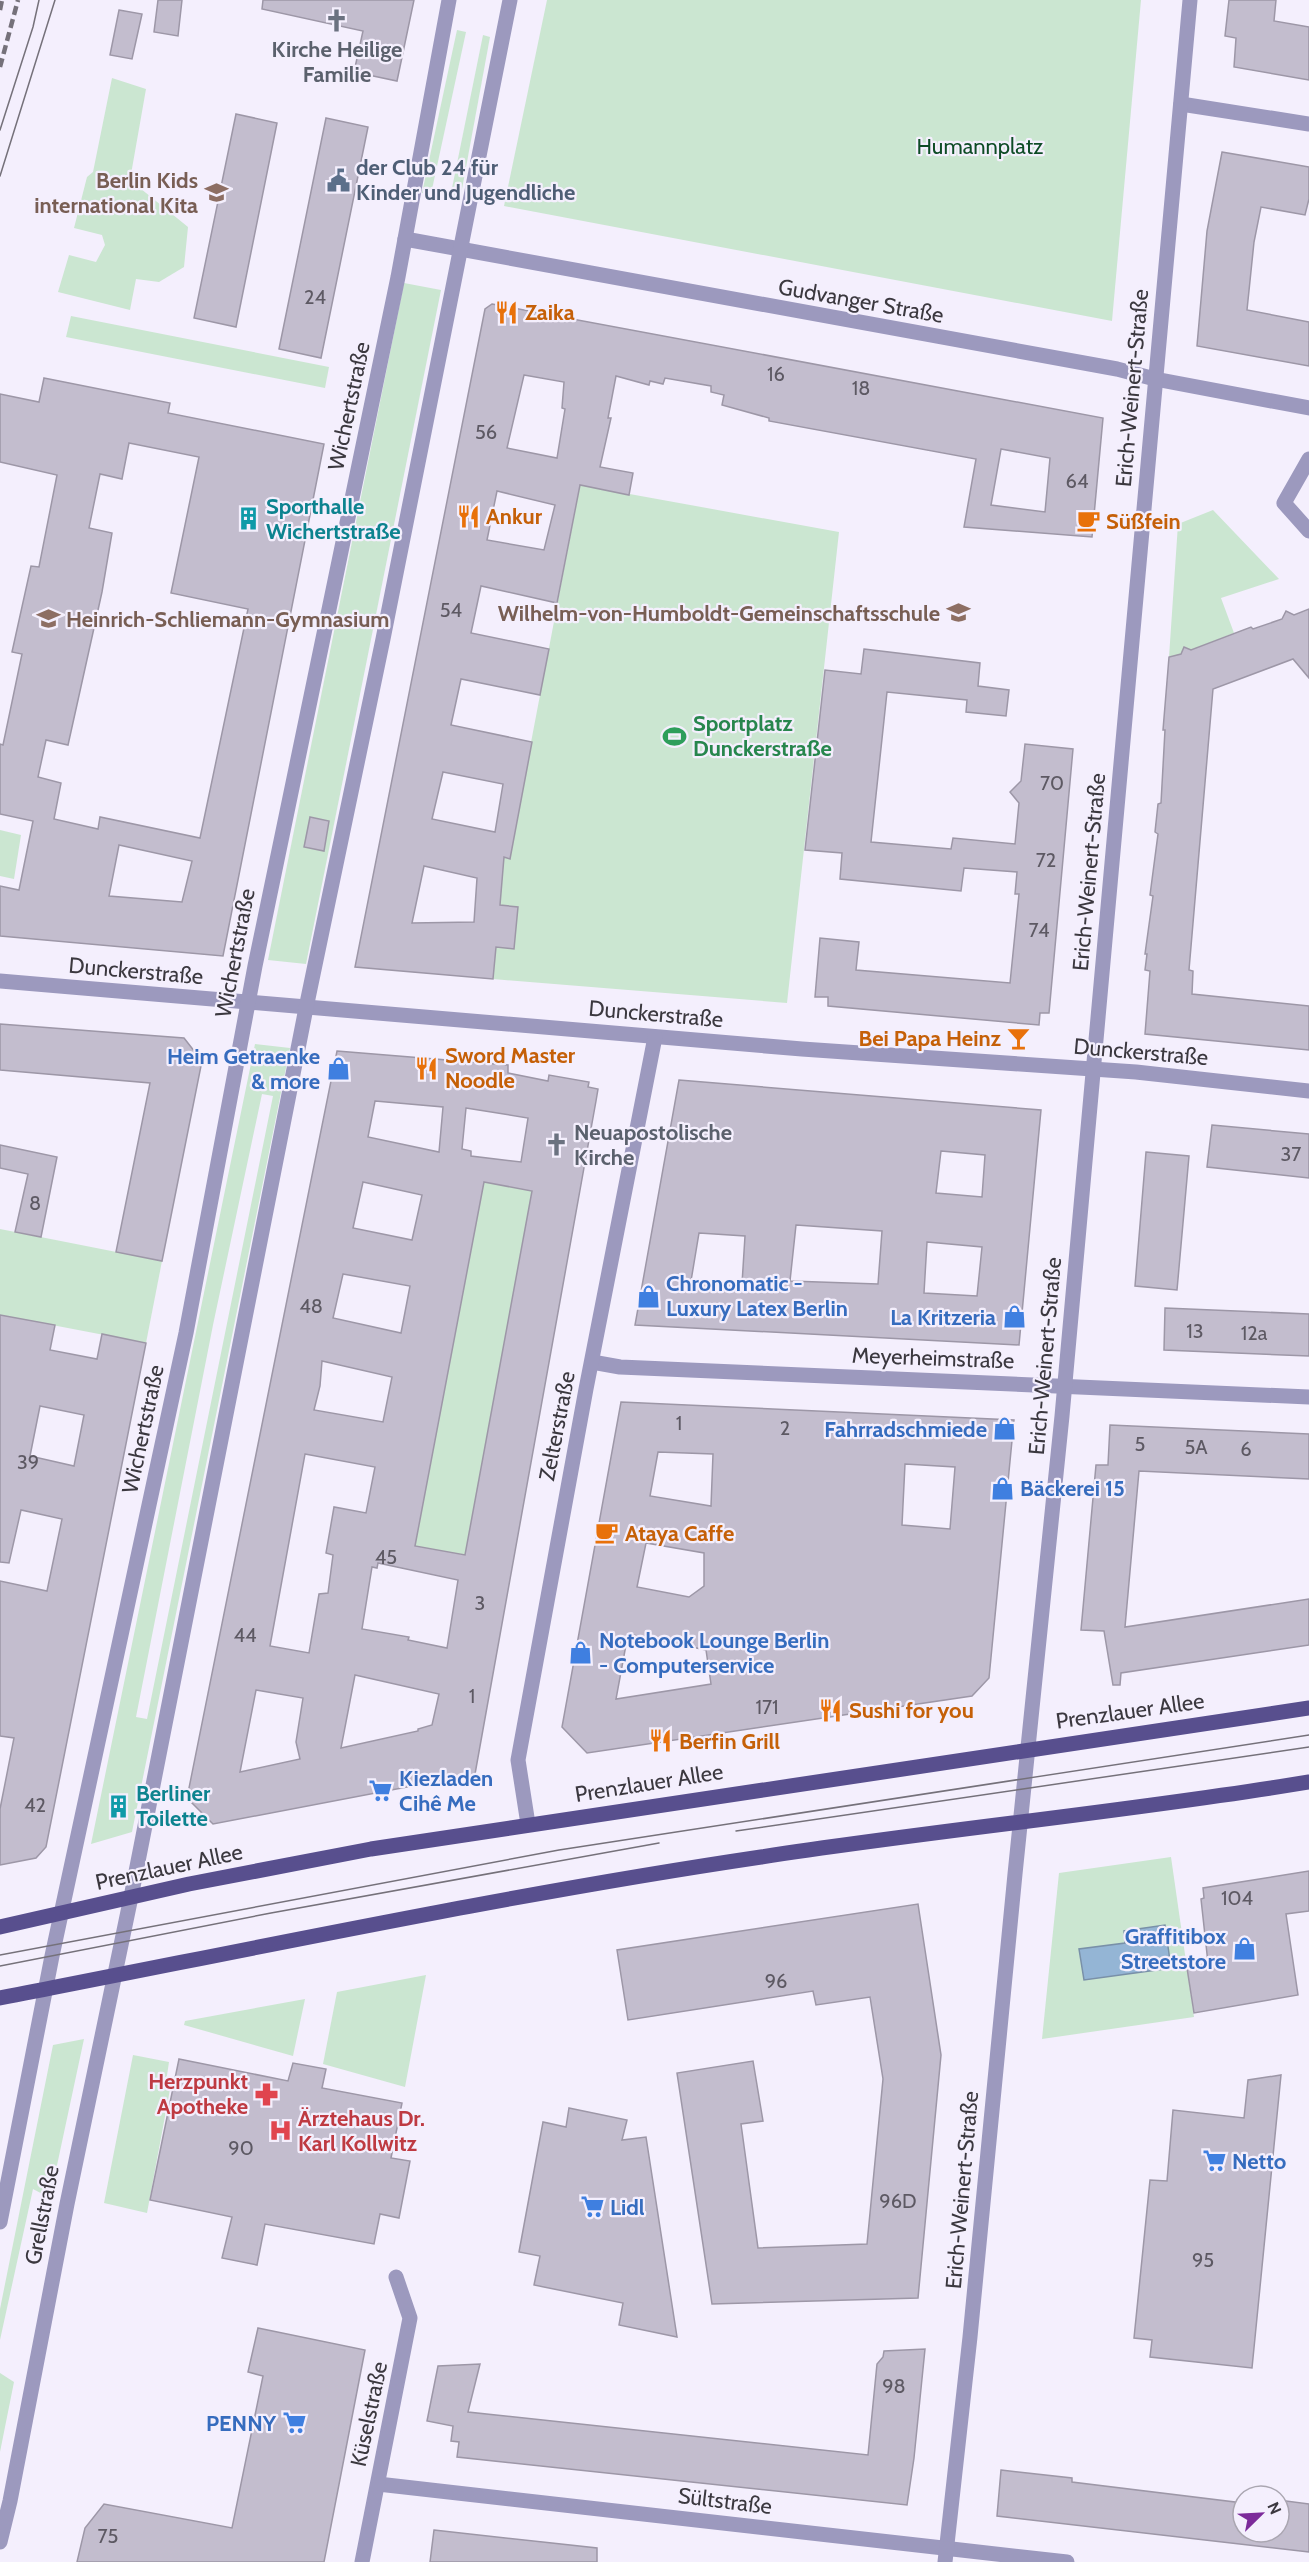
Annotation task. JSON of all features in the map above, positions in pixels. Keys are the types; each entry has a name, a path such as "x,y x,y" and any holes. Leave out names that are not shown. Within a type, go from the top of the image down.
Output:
{"main road":[{"name":"Prenzlauer Allee","path":"0,1927 359,1851 1309,1708"},
{"path":"0,1998 587,1884 761,1857 1189,1802 1309,1782"}],"street":[{"name":"Wichertstraße","path":"62,1913 186,1333 248,1003 405,239 449,0"},
{"path":"131,1898 306,1008 383,639 510,0"},
{"name":"Erich-Weinert-Straße","path":"945,2556 970,2337 1065,1386 1190,0"},
{"path":"1181,104 1309,124"},
{"name":"Gudvanger Straße","path":"405,239 1117,369 1155,379 1309,408"},
{"path":"1309,459 1284,503 1309,531"},
{"name":"Dunckerstraße","path":"0,981 306,1008 1094,1069 1309,1091"},
{"name":"Zelterstraße","path":"528,1824 518,1760 655,1036"},
{"name":"Meyerheimstraße","path":"592,1362 620,1366 1309,1397"},
{"name":"Grellstraße","path":"0,2542 131,1898"},
{"name":"Grellstraße","path":"0,2222 62,1913"},
{"name":"Küselstraße","path":"362,2562 410,2318 396,2277"},
{"name":"Sültstraße","path":"378,2484 945,2556 1067,2562"}],"green space":[{"name":"Humannplatz","path":"547,0 1141,0 1112,321 504,206"},
{"path":"457,30 466,32 431,194 422,193"},
{"path":"483,35 490,37 460,200 450,198"},
{"path":"112,78 146,89 130,180 188,227 184,267 159,282 136,279 130,310 58,292 69,255 96,262 105,245 102,235 74,228 87,177 93,172"},
{"path":"404,283 441,290 306,964 268,960"},
{"path":"71,316 329,367 325,388 66,337"},
{"name":"Sportplatz Dunckerstraße","path":"580,485 839,532 787,1003 493,979 504,857 509,858"},
{"path":"1213,510 1279,579 1221,598 1234,633 1191,650 1184,647 1181,654 1169,657 1178,524"},
{"path":"0,830 21,835 14,879 0,876"},
{"path":"255,1044 290,1048 132,1832 91,1844","holes":["262,1094 273,1096 147,1719 136,1717 213,1325"]},
{"path":"484,1182 532,1191 465,1555 415,1546"},
{"path":"0,1229 162,1261 146,1343 0,1315"},
{"path":"1171,1857 1194,2017 1042,2039 1059,1873"},
{"path":"426,1975 405,2087 323,2064 337,1992"},
{"path":"305,1999 293,2056 184,2025 185,2021"},
{"path":"84,2039 50,2198 33,2189 0,2340 0,2309 53,2045"},
{"path":"133,2055 169,2062 166,2082 171,2084 147,2213 104,2203"},
{"path":"0,2373 14,2382 0,2452"}],"water":[{"path":"1165,1925 1171,1968 1084,1980 1079,1949 1125,1943 1124,1931"}],"building":[{"path":"158,0 182,0 178,36 154,32"},
{"path":"263,0 414,0 397,81 354,72 363,31 262,9"},
{"path":"1229,0 1276,0 1274,21 1309,27 1309,80 1234,67 1236,38 1225,36"},
{"path":"119,10 142,14 132,59 110,55"},
{"path":"236,114 277,123 236,327 194,318"},
{"path":"326,118 368,127 321,358 279,349"},
{"path":"1222,152 1309,167 1309,199 1305,215 1261,207 1254,242 1247,310 1309,322 1309,366 1197,346 1207,231"},
{"path":"492,304 1103,418 1092,537 964,527 976,459 769,421 769,418 722,405 724,395 711,392 711,386 665,378 663,384 650,381 649,385 616,376 608,418 611,418 600,467 633,473 629,495 580,485 557,603 481,586 471,633 549,649 540,695 461,679 451,725 532,742 510,859 504,857 500,905 518,907 514,949 496,947 493,979 355,967 485,309","holes":["524,375 564,382 562,408 565,409 557,458 507,448","1001,449 1050,458 1045,512 991,505","497,491 555,505 544,550 487,540","443,772 503,784 495,832 432,819","424,866 477,878 474,922 412,923"]},
{"path":"44,378 170,403 168,413 324,444 223,956 0,936 0,886 19,890 33,821 0,814 0,744 3,745 22,654 12,652 31,566 39,567 57,475 0,462 0,394 39,402","holes":["129,443 199,457 171,593 248,609 200,838 100,817 98,829 54,819 61,783 38,777 46,740 68,745 102,592 112,533 89,528 100,474 122,479","119,845 192,861 182,902 109,896"]},
{"path":"1309,609 1309,678 1293,659 1213,689 1189,970 1193,971 1192,994 1309,1006 1309,1050 1145,1034 1150,971 1145,970 1147,954 1145,954 1153,896 1150,895 1158,834 1155,832 1158,804 1161,803 1165,730 1163,730 1169,657 1181,654 1184,647 1191,650 1251,627 1253,629 1282,619 1286,611 1294,615"},
{"path":"864,649 980,663 978,686 1009,690 1006,716 966,712 967,700 887,692 871,842 951,849 953,838 1015,844 1019,803 1010,792 1021,781 1025,744 1073,749 1049,1013 1040,1013 1039,1025 828,1006 828,997 815,997 820,938 859,942 856,970 1010,983 1019,894 1015,894 1017,872 964,868 961,891 840,879 842,853 805,850 825,670 861,674"},
{"path":"310,817 329,821 324,851 304,847"},
{"path":"0,1024 184,1038 202,1061 162,1261 116,1252 150,1083 0,1070"},
{"path":"337,1051 508,1065 508,1073 548,1081 549,1075 589,1082 588,1087 598,1089 475,1774 213,1824 187,1798","holes":["375,1101 443,1107 439,1152 368,1137","466,1108 528,1118 521,1162 471,1156 471,1151 462,1149","363,1182 422,1195 412,1240 353,1228","484,1182 532,1191 465,1555 415,1546","343,1274 410,1286 401,1333 333,1318","322,1361 392,1377 383,1422 314,1410 320,1386","305,1454 375,1467 366,1513 334,1507 326,1553 333,1555 328,1593 319,1594 309,1653 270,1646","378,1563 458,1580 447,1648 408,1640 409,1637 362,1629 372,1567 377,1568","355,1675 439,1694 432,1725 418,1729 418,1731 341,1748","256,1690 303,1698 296,1742 300,1759 240,1772"]},
{"path":"679,1080 1041,1110 1019,1345 635,1325","holes":["941,1151 985,1155 982,1197 936,1193","796,1225 882,1231 878,1284 790,1281","699,1233 745,1236 742,1284 691,1281","927,1242 982,1247 977,1296 924,1293"]},
{"path":"1212,1125 1309,1134 1309,1178 1207,1167"},
{"path":"0,1145 57,1157 41,1237 15,1232 28,1174 0,1168"},
{"path":"1146,1152 1189,1156 1177,1290 1135,1286"},
{"path":"1165,1308 1309,1314 1309,1356 1164,1350"},
{"path":"0,1315 55,1325 50,1350 97,1359 102,1334 146,1343 46,1847 36,1858 0,1865 0,1809 14,1738 0,1736 0,1581 47,1591 62,1519 21,1510 9,1563 0,1562","holes":["40,1406 84,1415 74,1466 30,1456"]},
{"path":"621,1402 1014,1420 989,1678 972,1696 587,1753 562,1727","holes":["658,1452 713,1454 711,1506 650,1496","905,1464 955,1467 950,1529 902,1525","646,1543 704,1553 704,1586 689,1597 637,1587","628,1634 706,1650 711,1684 616,1699"]},
{"path":"1110,1425 1309,1434 1309,1479 1139,1471 1125,1627 1309,1599 1309,1645 1121,1673 1120,1685 1113,1685 1104,1631 1081,1630 1096,1465 1108,1465"},
{"path":"1309,1871 1309,1911 1286,1914 1298,1995 1194,2013 1187,1968 1208,1963 1201,1899 1204,1898 1203,1888"},
{"path":"918,1904 941,2055 918,2298 712,2304 677,2073 753,2061 763,2121 741,2124 758,2248 867,2244 883,2079 870,1997 816,2005 813,1991 628,2020 617,1950"},
{"name":"Ärztehaus Dr. Karl Kollwitz","path":"179,2059 288,2081 293,2063 326,2069 322,2088 402,2103 391,2158 410,2161 399,2218 380,2214 374,2244 265,2224 257,2265 222,2258 232,2217 150,2200"},
{"path":"1281,2075 1252,2368 1150,2357 1152,2340 1134,2338 1150,2180 1167,2181 1173,2110 1244,2118 1248,2080"},
{"name":"Lidl","path":"569,2108 627,2120 622,2140 646,2137 677,2337 619,2325 623,2303 534,2285 540,2256 519,2252 543,2122 566,2127"},
{"path":"258,2328 365,2350 324,2562 77,2562 85,2528 104,2504 232,2528 263,2376 248,2372"},
{"path":"925,2349 907,2505 457,2457 459,2442 451,2441 453,2426 427,2421 438,2366 480,2364 468,2412 868,2455 877,2364 883,2357 884,2351"},
{"path":"1001,2470 1072,2478 1072,2482 1231,2502 1231,2543 997,2516"},
{"path":"1291,2502 1309,2504 1309,2552 1240,2544 1291,2544"},
{"path":"434,2530 597,2548 597,2562 430,2562"}],"tram line":[{"path":"0,130 33,27 39,0"},
{"path":"0,176 55,0"},
{"path":"0,1955 559,1850 1309,1735"},
{"path":"736,1831 1309,1747"},
{"path":"0,1966 271,1913 659,1843"}],"railway":[{"path":"0,10 2,0"},
{"path":"0,67 18,0"}],"place":[{"name":"Kirche Heilige Familie","path":"337,20"},
{"name":"der Club 24 für Kinder und Jugendliche","path":"338,180"},
{"name":"Berlin Kids international Kita","path":"216,193"},
{"name":"Zaika","path":"507,312"},
{"name":"Ankur","path":"468,516"},
{"name":"Sporthalle Wichertstraße","path":"248,519"},
{"name":"Süßfein","path":"1088,521"},
{"name":"Wilhelm-von-Humboldt-Gemeinschaftsschule","path":"958,613"},
{"name":"Heinrich-Schliemann-Gymnasium","path":"48,619"},
{"name":"Sportplatz Dunckerstraße","path":"675,736"},
{"name":"Bei Papa Heinz","path":"1019,1038"},
{"name":"Sword Master Noodle","path":"427,1068"},
{"name":"Heim Getraenke & more","path":"338,1069"},
{"name":"Neuapostolische Kirche","path":"556,1145"},
{"name":"Chronomatic - Luxury Latex Berlin","path":"648,1296"},
{"name":"La Kritzeria","path":"1014,1317"},
{"name":"Fahrradschmiede","path":"1005,1429"},
{"name":"Bäckerei 15","path":"1002,1488"},
{"name":"Ataya Caffe","path":"607,1533"},
{"name":"Notebook Lounge Berlin - Computerservice","path":"581,1653"},
{"name":"Sushi for you","path":"831,1710"},
{"name":"Berfin Grill","path":"661,1741"},
{"name":"Kiezladen Cihê Me","path":"381,1791"},
{"name":"Berliner Toilette","path":"118,1806"},
{"name":"Graffitibox Streetstore","path":"1244,1949"},
{"name":"Herzpunkt Apotheke","path":"266,2094"},
{"name":"Ärztehaus Dr. Karl Kollwitz","path":"280,2131"},
{"name":"Netto","path":"1214,2161"},
{"name":"Lidl","path":"592,2207"},
{"name":"PENNY","path":"294,2423"}]}
